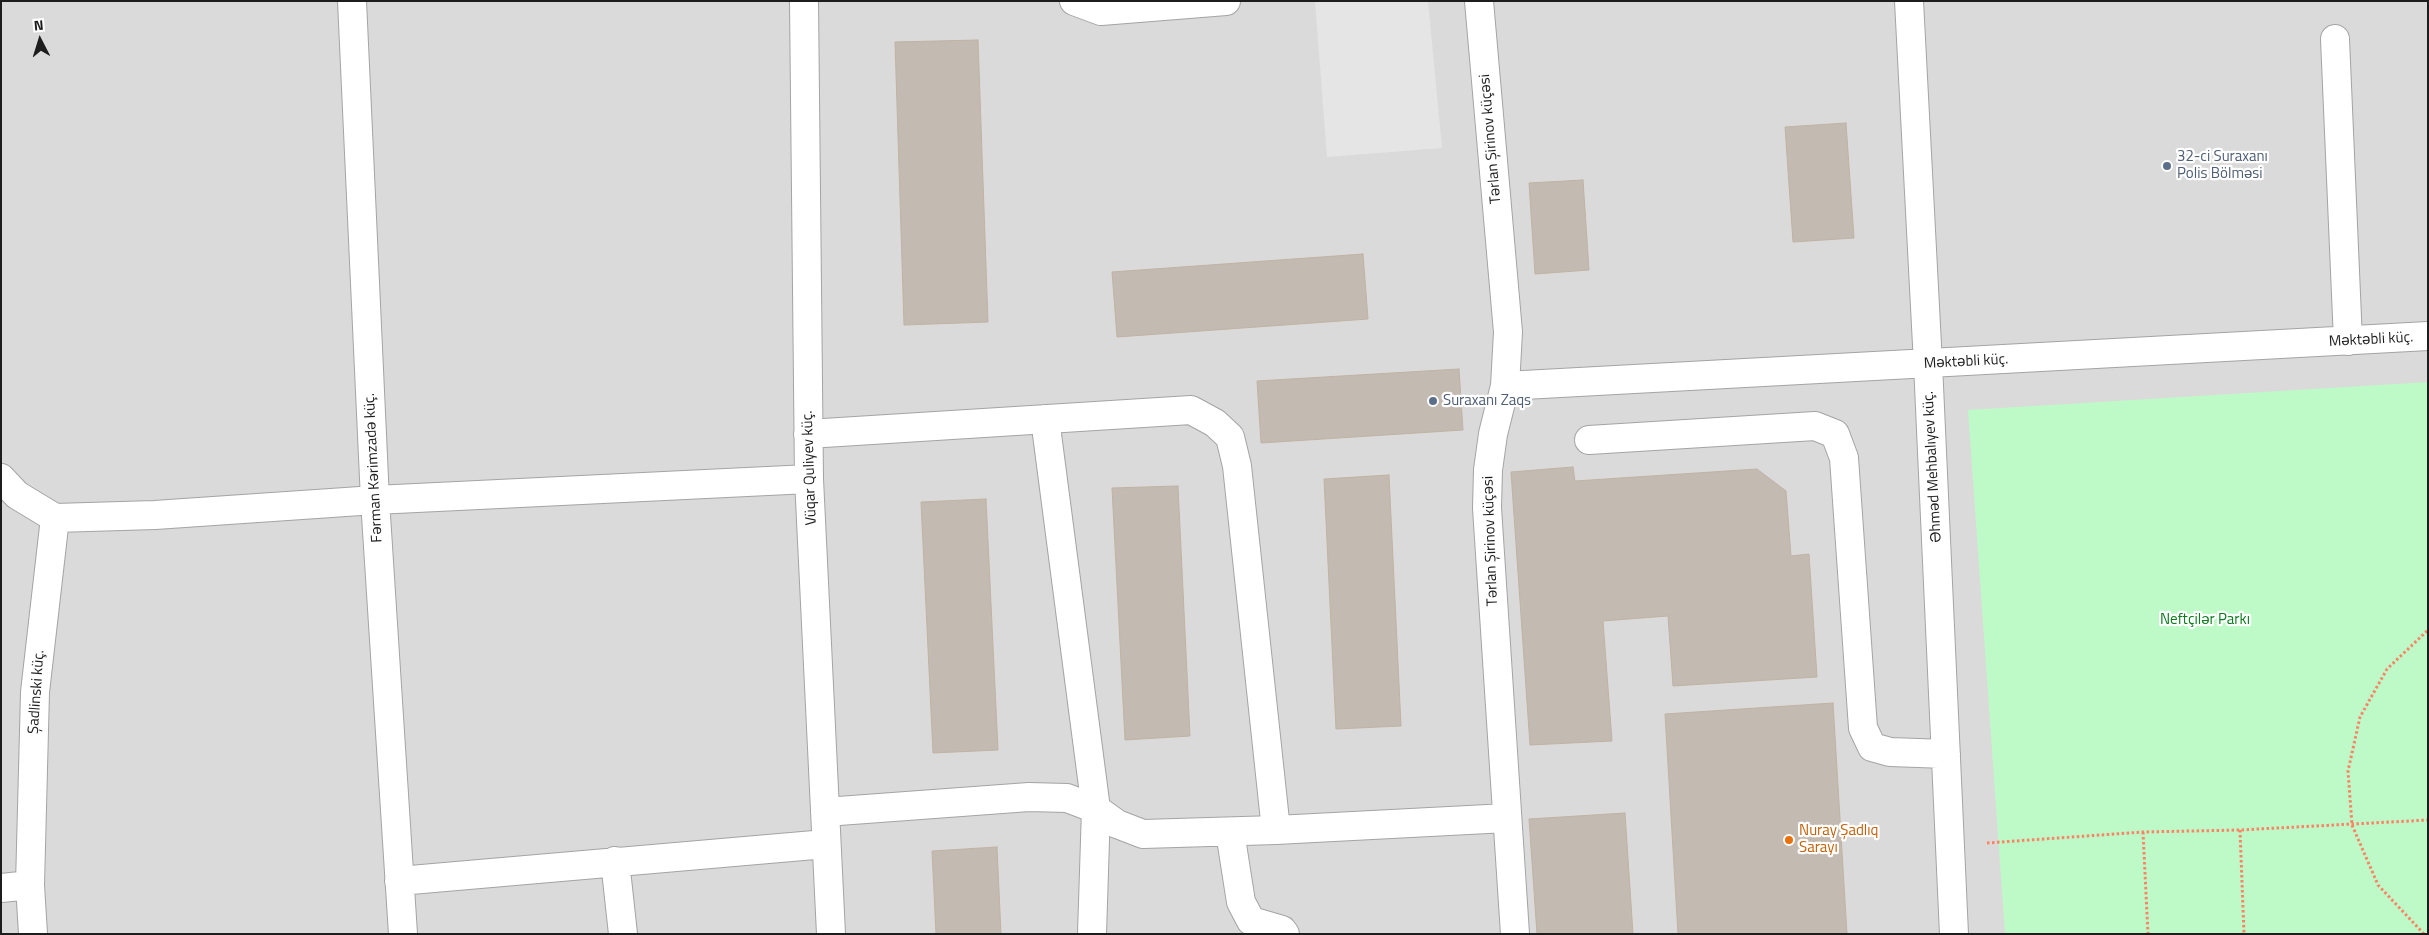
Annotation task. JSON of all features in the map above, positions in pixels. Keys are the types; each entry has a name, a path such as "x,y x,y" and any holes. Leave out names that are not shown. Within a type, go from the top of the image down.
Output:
{"street":[{"name":"Fərman Kərimzadə küç.","path":"352,1 375,500 403,934"},
{"name":"Vüqar Quliyev küç.","path":"804,1 809,479 831,934"},
{"path":"1074,1 1101,11 1226,1"},
{"name":"Tərlan Şirinov küçəsi","path":"1479,1 1508,332 1505,386 1493,434 1488,470 1487,508 1515,934"},
{"name":"Əhməd Mehbalıyev küç.","path":"1909,1 1954,934"},
{"path":"2336,39 2348,341"},
{"name":"Məktəbli küç.","path":"1505,386 2428,336"},
{"path":"808,434 1191,410 1215,423 1230,436 1237,466 1276,830"},
{"path":"1044,419 1096,809 1092,934"},
{"path":"1590,440 1815,426 1835,434 1844,458 1863,728 1872,747 1881,750 1946,754"},
{"path":"1,478 17,495 55,518 154,515 375,500 809,479"},
{"name":"Şadlinski küç.","path":"33,934 30,884 35,692 55,518"},
{"path":"825,812 1029,796 1067,798 1096,809 1117,824 1143,834 1276,830 1507,818"},
{"path":"1230,832 1241,902 1252,922 1282,930 1285,934"},
{"path":"400,881 826,844"},
{"path":"615,861 623,934"},
{"path":"1,888 30,884"}],"path":[{"path":"2424,934 2378,885 2352,825 2348,771 2360,717 2387,669 2428,630"},
{"path":"1950,845 2143,832 2240,830 2428,820"},
{"path":"2240,830 2244,934"},
{"path":"2143,832 2148,934"}],"shaded area":[{"path":"1,1 2428,1 2428,934 1,934"},
{"path":"1315,1 1428,1 1442,148 1327,157"}],"green space":[{"name":"Neftçilər Parkı","path":"2428,382 2428,934 2005,934 1968,410"}],"building":[{"path":"978,40 988,322 904,325 895,42"},
{"path":"1846,123 1854,238 1793,242 1785,127"},
{"path":"1583,180 1589,270 1535,274 1529,183"},
{"path":"1363,254 1368,319 1117,337 1112,272"},
{"path":"1459,369 1463,430 1261,443 1257,381"},
{"path":"1573,467 1575,481 1757,469 1786,491 1791,556 1809,554 1817,677 1673,686 1668,616 1603,621 1612,741 1530,745 1511,472"},
{"path":"1389,475 1401,726 1336,729 1324,479"},
{"path":"1178,486 1190,736 1125,740 1112,488"},
{"path":"986,499 998,750 933,753 921,502"},
{"path":"1833,703 1847,934 1678,934 1665,714"},
{"path":"1625,813 1633,934 1537,934 1529,819"},
{"path":"997,847 1001,934 936,934 932,851"}],"place":[{"name":"32-ci Suraxanı Polis Bölməsi","path":"2167,166"},
{"name":"Suraxanı Zaqs","path":"1433,401"},
{"name":"Nuray Şadlıq Sarayı","path":"1789,840"}]}
